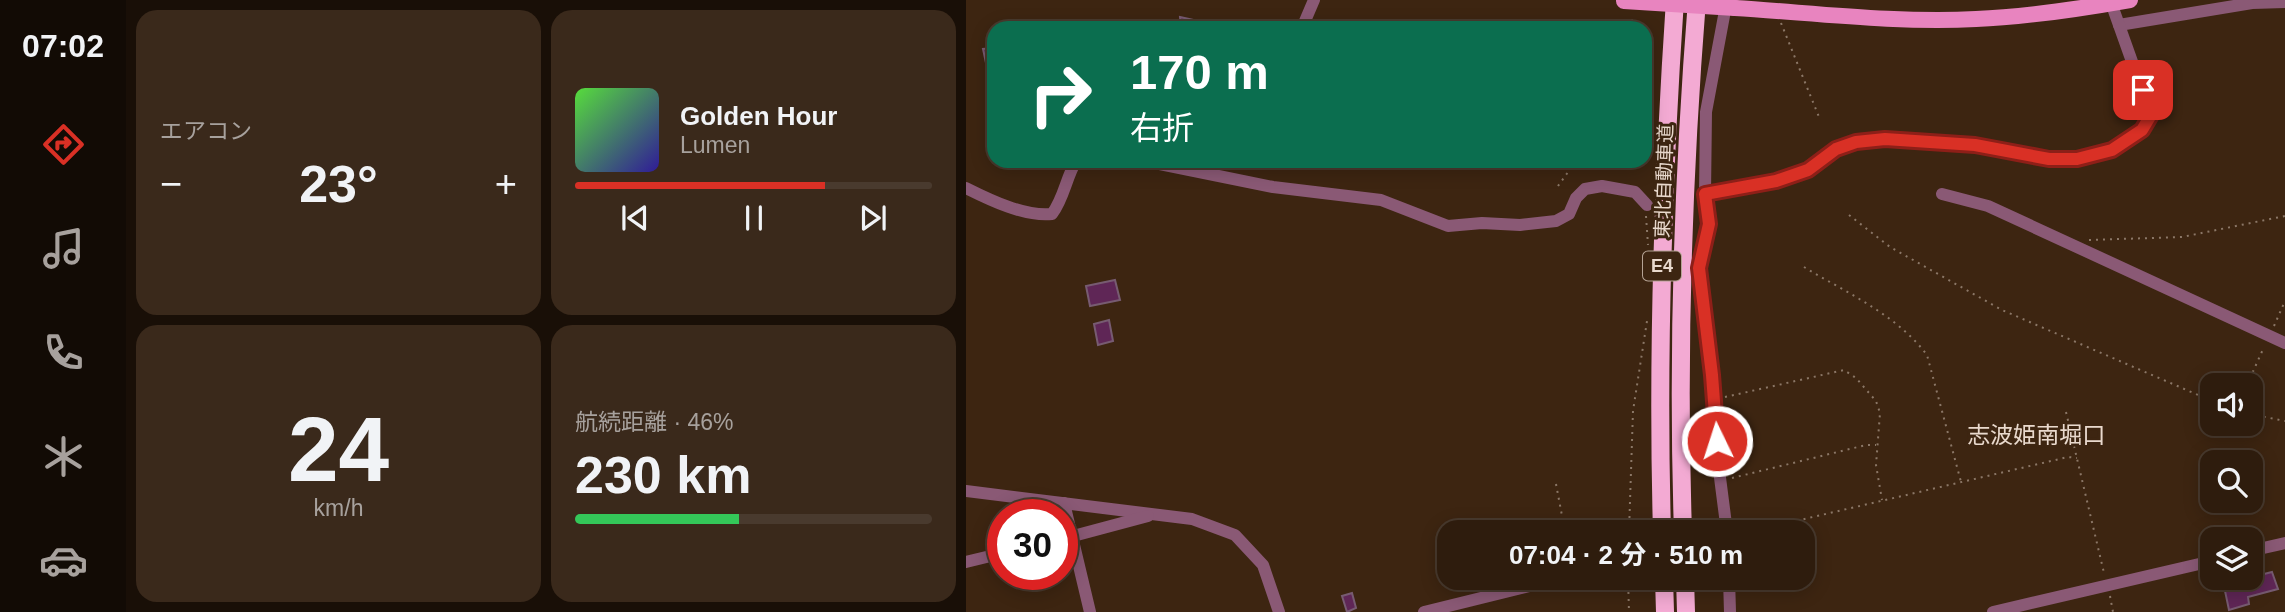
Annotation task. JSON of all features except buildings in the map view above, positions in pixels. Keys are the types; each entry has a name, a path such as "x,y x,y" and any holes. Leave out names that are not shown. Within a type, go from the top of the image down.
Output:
{"highway":[{"name":"東北自動車道","path":"1662,520 1660,302 1667,114 1675,0"},
{"name":"東北自動車道","path":"1683,520 1681,298 1688,116 1698,0"},
{"path":"1664,590 1665,612"},
{"path":"1685,590 1686,612"}],"main road":[{"path":"1612,0 1731,4 1891,18 1975,19 2072,10 2130,0"}],"street":[{"path":"1305,21 1314,0"},
{"path":"2119,25 2252,4 2285,2"},
{"path":"1725,520 1699,268 1709,224 1701,206 1705,194 1706,112 1731,4"},
{"path":"1705,194 1776,181 1808,170 1836,149 1856,142 1885,139 1975,145 2049,159 2077,159 2112,150 2142,130 2151,115 2115,11"},
{"path":"966,188 992,202 1041,215 1052,214 1059,205 1072,168"},
{"path":"1179,168 1273,187 1381,200 1448,226 1482,223 1520,225 1556,221 1569,214 1576,198 1586,189 1602,186 1635,192 1647,205"},
{"path":"1942,194 1988,206 2285,344"},
{"path":"966,491 1031,499"},
{"path":"1078,505 1192,519 1235,535 1263,565 1279,612"},
{"path":"1078,534 1155,514"},
{"path":"2263,548 2285,543"},
{"path":"966,562 987,557"},
{"path":"1993,612 2200,564"},
{"path":"1078,573 1090,612"},
{"path":"1424,612 1513,590"},
{"path":"1729,590 1730,612"}],"path":[{"path":"1780,22 1819,117"},
{"path":"1558,186 1571,168"},
{"path":"1647,205 1648,253"},
{"path":"1849,215 1890,247 2002,310 2200,396"},
{"path":"2069,243 2092,239 2182,237 2285,216"},
{"path":"1804,267 1897,324 1927,355 1961,483"},
{"path":"1629,520 1633,411 1648,312"},
{"path":"1714,400 1844,370 1856,378 1876,401 1880,413 1876,465 1883,501"},
{"path":"2066,412 2113,612"},
{"path":"2263,417 2285,421"},
{"path":"1720,481 1866,445 1877,445"},
{"path":"1801,520 2068,457 2077,458"},
{"path":"1556,484 1563,520"},
{"path":"1628,590 1629,612"}],"district":[{"name":"志波姫南堀口","path":"2036,435"}],"route":[{"path":"1717,441 1699,268 1709,224 1705,194 1776,181 1808,170 1836,149 1856,142 1885,139 1975,145 2049,159 2077,159 2112,150 2142,130 2151,115 2143,90"}]}
